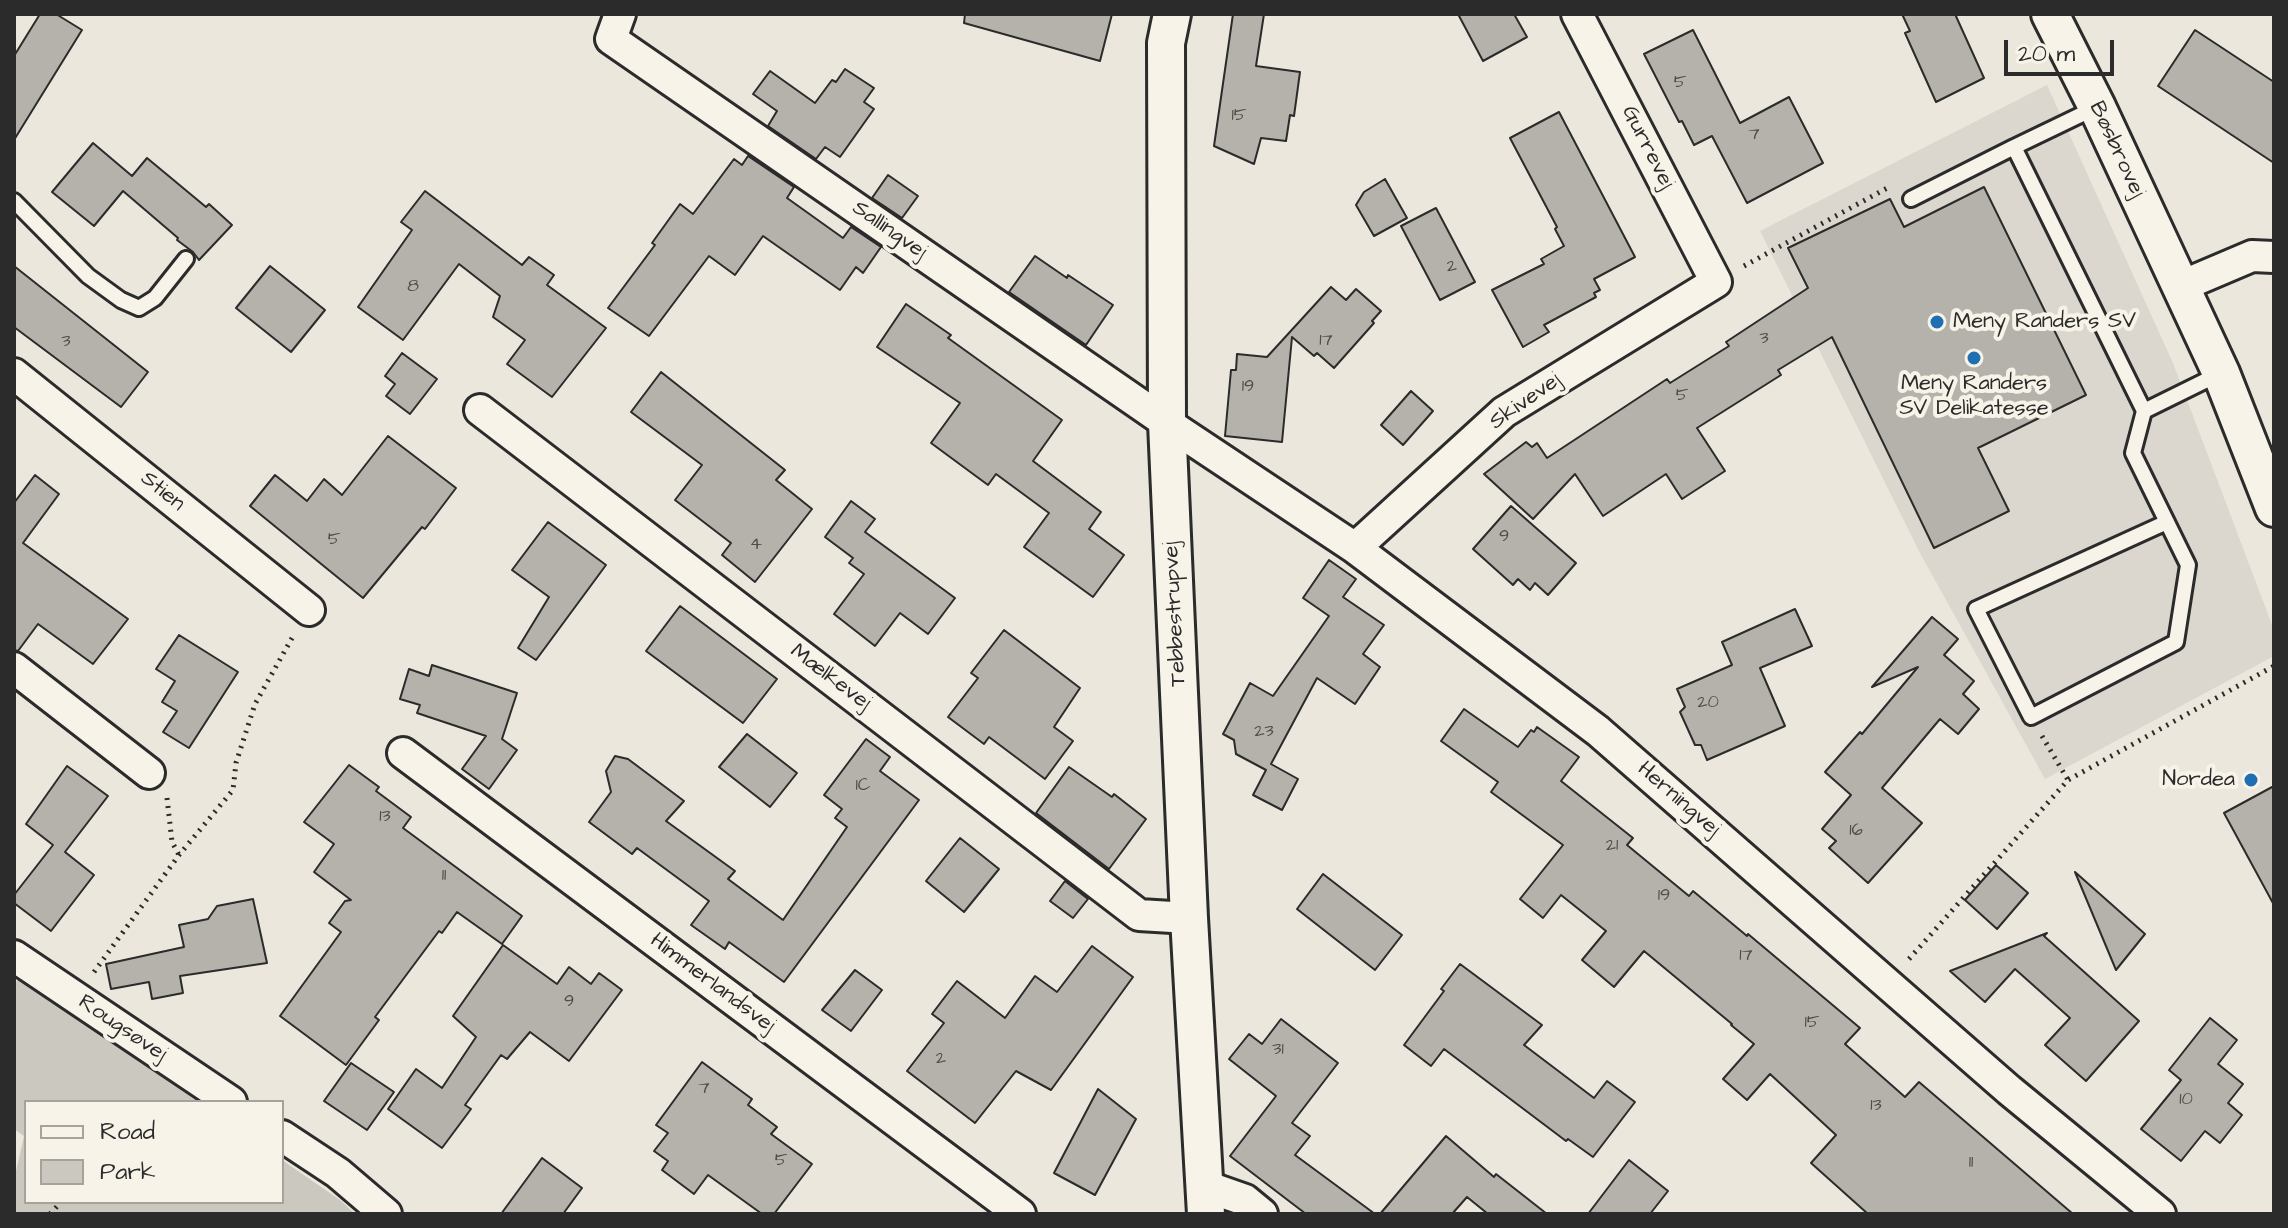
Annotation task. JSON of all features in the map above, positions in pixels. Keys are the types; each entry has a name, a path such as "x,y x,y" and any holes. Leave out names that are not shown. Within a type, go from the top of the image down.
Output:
{"street":[{"name":"Tebbestrupvej","path":"1172,14 1166,43 1167,423 1205,1200"},
{"name":"Gurrevej","path":"1577,14 1716,282"},
{"name":"Bøsbrovej","path":"2051,14 2221,373 2274,508"},
{"name":"Sallingvej","path":"616,26 1167,423"},
{"path":"2179,287 2252,256 2274,257"},
{"name":"Skivevej","path":"1355,548 1504,412 1716,282"},
{"name":"Stien","path":"14,374 309,610"},
{"name":"Mælkevej","path":"480,410 1139,915 1189,918"},
{"name":"Herningvej","path":"1167,423 1355,548 1598,731 2009,1090 2160,1214"},
{"path":"14,668 158,779"},
{"name":"Himmerlandsvej","path":"403,753 1020,1214"},
{"name":"Rougsøvej","path":"14,956 228,1100"},
{"path":"284,1137 338,1173 386,1214"},
{"path":"1205,1200 1245,1200 1262,1214"}],"lane":[{"path":"1911,199 2097,107"},
{"path":"2014,147 2144,411 2133,453 2167,522 2188,565 2176,642 2031,717 1976,609 2167,522"},
{"path":"14,201 88,276 121,300 139,308 155,298 186,259"},
{"path":"2144,411 2221,373"}],"path":[{"path":"1716,282 1887,186 1911,199"},
{"path":"76,997 179,855 233,790 236,763 255,704 309,610"},
{"path":"1887,984 2068,780 2274,666"},
{"path":"2031,717 2068,780"},
{"path":"158,779 172,842 179,855"}],"shaded area":[{"path":"2047,85 2173,363 2274,630 2274,656 2045,779 1920,553 1760,231"}],"green space":[{"path":"19,978 195,1100 24,1100 24,1136 14,1129 14,985"},
{"path":"24,1136 24,1204 284,1204 284,1161 355,1214 14,1214 14,1180"}],"building":[{"path":"40,14 56,14 82,30 14,140 14,56"},
{"path":"965,14 1112,14 1100,61 964,23"},
{"path":"1233,14 1264,14 1256,66 1300,72 1294,116 1290,115 1286,141 1261,138 1254,164 1214,146"},
{"path":"1458,14 1514,14 1527,37 1483,61"},
{"path":"1902,14 1955,14 1984,78 1936,102 1905,33 1910,31"},
{"path":"1693,30 1740,123 1789,97 1823,163 1747,203 1712,136 1694,145 1644,54"},
{"path":"2195,30 2274,82 2274,163 2158,86"},
{"path":"845,69 874,88 864,102 874,109 840,157 825,147 816,159 768,126 777,111 753,94 770,71 815,103 832,80 836,82"},
{"path":"1559,112 1635,257 1594,279 1600,290 1594,293 1596,297 1544,325 1549,332 1523,347 1492,290 1544,264 1541,259 1564,246 1510,138"},
{"path":"93,143 132,176 147,158 232,225 199,260 123,191 94,226 52,192"},
{"path":"748,156 794,187 787,198 843,238 851,227 881,247 863,273 856,267 840,290 763,236 735,275 709,256 649,336 608,308 655,245 652,243 680,204 693,214 734,159 742,165"},
{"path":"888,175 918,196 902,218 872,198"},
{"path":"1385,179 1407,218 1374,236 1356,205 1364,192"},
{"name":"Meny Randers SV","path":"1984,187 2086,395 1978,448 2009,511 1934,548 1832,337 1778,370 1781,375 1697,428 1725,471 1682,499 1666,474 1603,516 1575,474 1533,519 1484,474 1526,442 1532,447 1537,443 1547,458 1667,379 1670,383 1729,346 1726,342 1808,288 1788,248 1890,199 1904,227"},
{"path":"425,191 522,265 529,257 554,275 547,285 606,328 552,397 507,364 525,340 493,317 500,296 459,264 403,340 358,307 412,230 401,222"},
{"path":"1436,208 1475,282 1440,300 1401,226"},
{"path":"1035,256 1113,305 1086,345 1009,292"},
{"path":"14,266 148,372 121,407 14,327"},
{"path":"270,266 325,310 291,352 236,308"},
{"path":"1331,287 1346,300 1356,289 1381,311 1372,321 1374,323 1334,368 1292,337 1282,442 1225,436 1231,370 1236,370 1237,354 1267,357"},
{"path":"906,304 1062,420 1033,461 1101,512 1089,529 1124,555 1093,597 1024,547 1049,513 996,474 988,485 931,443 960,403 877,347"},
{"path":"402,353 437,379 410,414 386,396 395,384 385,376"},
{"path":"661,372 785,470 776,480 812,509 755,582 722,555 731,543 675,500 702,465 631,412"},
{"path":"1411,391 1433,411 1403,445 1381,425"},
{"path":"388,436 456,488 425,529 422,527 363,598 250,506 275,475 307,501 324,479 342,495"},
{"path":"35,475 59,494 23,543 128,619 93,664 38,624 18,651 14,650 14,503"},
{"path":"851,501 875,519 865,532 955,598 928,634 900,613 875,646 834,614 864,574 849,563 853,558 825,537"},
{"path":"1511,506 1576,563 1548,595 1535,583 1530,590 1518,579 1513,585 1473,549"},
{"path":"548,522 606,565 536,660 518,648 549,597 512,570"},
{"path":"1329,560 1356,579 1343,597 1384,625 1363,654 1380,667 1355,704 1317,678 1271,764 1298,779 1282,810 1253,795 1266,770 1236,754 1234,740 1223,734 1250,683 1273,696 1329,616 1303,598"},
{"path":"680,606 777,679 743,723 646,651"},
{"path":"1795,609 1812,646 1760,668 1785,726 1707,760 1701,745 1695,745 1680,712 1685,707 1677,689 1732,665 1722,642"},
{"path":"1932,617 1958,639 1944,655 1974,681 1963,694 1979,709 1958,734 1940,719 1882,788 1922,823 1868,883 1829,848 1836,841 1822,829 1851,795 1825,772 1860,732 1862,734 1918,667 1872,687"},
{"path":"1004,630 1080,688 1054,727 1073,741 1045,779 989,737 984,744 948,717 978,678 971,673"},
{"path":"179,635 238,672 189,748 163,732 177,711 162,702 175,681 156,669"},
{"path":"432,665 517,693 502,739 517,750 489,789 462,769 486,736 417,713 420,705 400,699 409,669 429,676"},
{"path":"1464,709 1518,747 1537,727 1579,757 1561,781 1633,838 1627,845 1689,896 1693,891 1748,934 1860,1028 1845,1044 1905,1097 1919,1082 2073,1214 1868,1214 1811,1163 1836,1135 1770,1074 1747,1100 1723,1079 1754,1044 1732,1024 1644,951 1614,987 1582,960 1606,931 1561,895 1543,918 1520,899 1563,845 1491,792 1498,782 1441,741"},
{"path":"747,734 797,773 770,807 719,767"},
{"path":"866,739 890,757 880,771 919,800 784,982 729,942 725,949 691,925 709,901 637,848 632,854 589,822 611,792 606,771 615,756 628,759 684,801 666,821 735,871 728,879 783,920 847,827 835,818 842,809 824,795"},
{"path":"349,765 379,787 376,791 411,817 403,828 522,916 502,944 457,912 442,933 439,931 375,1017 379,1020 346,1065 280,1016 341,932 329,923 345,901 351,900 314,872 334,844 304,822"},
{"path":"67,766 108,796 65,852 94,875 51,931 14,903 14,895 53,845 26,824"},
{"path":"1069,767 1112,797 1114,794 1146,819 1109,869 1036,813"},
{"path":"2274,786 2274,905 2224,813"},
{"path":"960,838 999,869 964,912 926,881"},
{"path":"1996,865 2028,893 1997,929 1965,900"},
{"path":"2075,872 2145,934 2116,970"},
{"path":"1323,874 1402,935 1375,970 1297,909"},
{"path":"1065,881 1088,899 1073,918 1050,901"},
{"path":"253,899 267,963 180,976 183,993 152,999 149,982 111,989 106,964 184,947 179,925 208,919 217,906"},
{"path":"2047,933 2044,936 2139,1021 2086,1081 2045,1045 2070,1018 2015,969 1985,1002 1950,971"},
{"path":"503,945 557,984 569,967 591,984 599,973 622,990 569,1061 530,1032 507,1059 501,1055 465,1105 471,1109 442,1148 388,1109 416,1069 442,1088 476,1037 453,1016"},
{"path":"1092,946 1133,977 1051,1090 1016,1071 975,1123 907,1071 944,1023 932,1014 957,981 1005,1018 1035,976 1057,992"},
{"path":"1460,964 1542,1025 1524,1045 1594,1098 1607,1081 1635,1102 1593,1157 1568,1139 1566,1141 1444,1049 1431,1066 1404,1045"},
{"path":"855,970 882,990 851,1031 822,1010"},
{"path":"2210,1018 2237,1040 2218,1064 2243,1084 2228,1103 2242,1115 2220,1143 2205,1131 2181,1161 2141,1129 2181,1080 2169,1070"},
{"path":"1281,1019 1338,1063 1292,1123 1310,1136 1295,1155 1375,1214 1306,1214 1230,1156 1276,1096 1229,1059 1249,1034 1262,1044"},
{"path":"702,1062 752,1099 748,1105 777,1127 771,1134 812,1164 774,1214 762,1214 708,1175 694,1194 662,1170 668,1161 654,1151 668,1133 656,1125"},
{"path":"351,1063 394,1092 367,1130 324,1101"},
{"path":"1098,1089 1136,1119 1095,1195 1054,1173"},
{"path":"1446,1136 1494,1177 1496,1174 1547,1214 1488,1214 1467,1197 1452,1214 1380,1214"},
{"path":"542,1158 582,1188 563,1214 501,1214"},
{"path":"1629,1160 1668,1191 1650,1214 1588,1214"}],"place":[{"name":"Meny Randers SV","path":"1937,322"},
{"name":"Meny Randers SV Delikatesse","path":"1974,358"},
{"name":"Nordea","path":"2251,780"}]}
